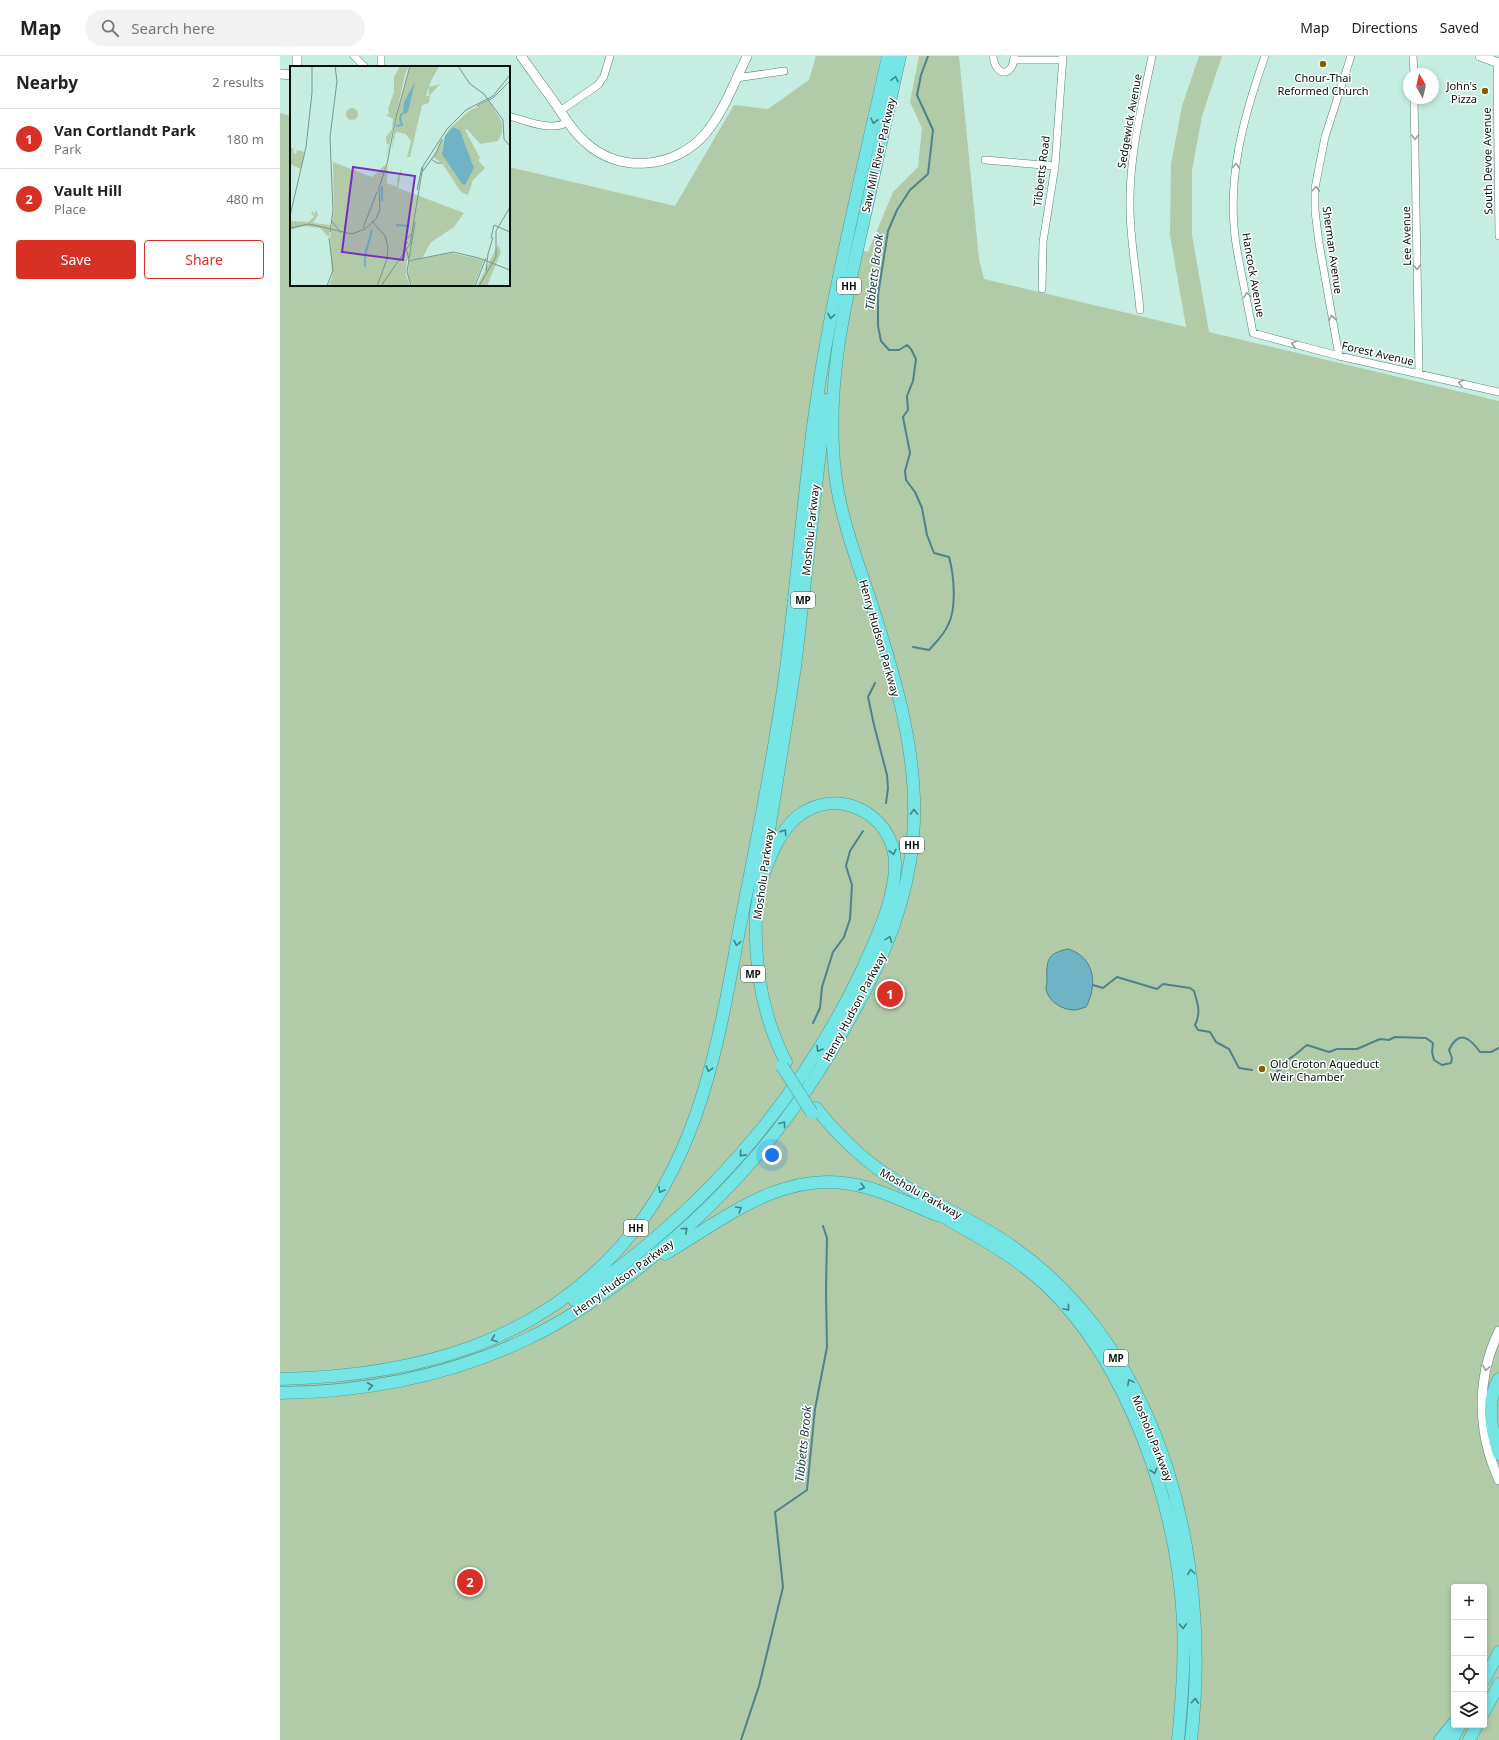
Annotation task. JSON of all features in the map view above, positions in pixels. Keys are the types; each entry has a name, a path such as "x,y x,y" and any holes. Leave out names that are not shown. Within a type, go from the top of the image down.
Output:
{"highway":[{"name":"Saw Mill River Parkway","path":"850,252 888,56"},
{"name":"Saw Mill River Parkway","path":"850,252 900,56"},
{"name":"Henry Hudson Parkway","path":"280,1393 342,1390 401,1382 457,1368 511,1346 553,1326 622,1280 652,1257 705,1211 766,1146 812,1083 837,1042 871,979 887,943 904,892 912,851 914,824 910,758 898,697 887,653 843,514 833,456 833,396 850,252"},
{"name":"Henry Hudson Parkway","path":"280,1379 334,1377 401,1368 472,1347 521,1326 566,1298 610,1258 642,1220 660,1193 674,1167 692,1123 710,1064 755,878 782,692 818,391 827,339 850,252"},
{"name":"Mosholu Parkway","path":"842,320 827,392 795,667 755,878 758,970 769,1020 784,1064 801,1086 814,1110 838,1143 867,1170 892,1187 1002,1250 1035,1276 1056,1295 1101,1355 1135,1422 1162,1497 1172,1538 1179,1579 1184,1646 1178,1740"},
{"path":"521,1326 551,1315 575,1300 634,1258 686,1212 725,1173 768,1122 808,1067 853,990 889,902 895,877 895,855 886,833 871,816 849,805 827,803 809,809 798,816 788,826 755,878"},
{"name":"Mosholu Parkway","path":"814,1110 842,1138 875,1167 905,1186 986,1230 1012,1246 1033,1262 1080,1308 1099,1332 1119,1362 1140,1403 1160,1448 1176,1497 1184,1533 1193,1590 1196,1631 1196,1682 1191,1740"},
{"path":"622,1280 761,1196 793,1185 825,1182 851,1184 890,1196 946,1218"},
{"path":"1499,1379 1493,1393 1491,1408 1493,1429 1499,1454"},
{"path":"1487,1674 1499,1652"},
{"path":"1487,1706 1499,1684"},
{"path":"1440,1740 1451,1726"},
{"path":"1452,1740 1458,1728"},
{"path":"1469,1740 1475,1728"}],"street":[{"path":"354,56 364,66"},
{"path":"380,66 381,56"},
{"path":"521,56 568,122 588,145 613,159 635,163 661,161 672,157 688,149 706,133 716,118 747,56"},
{"path":"560,111 598,85 604,76 610,56"},
{"path":"993,56 994,64 1000,72 1005,72 1010,69 1014,58 1062,58"},
{"name":"Sedgewick Avenue","path":"1140,310 1131,233 1130,206 1133,150 1152,56"},
{"name":"Hancock Avenue","path":"1253,334 1237,249 1234,190 1236,163 1241,134 1250,99 1265,56"},
{"name":"Sherman Avenue","path":"1339,356 1319,243 1315,211 1315,188 1325,137 1351,56"},
{"path":"1413,56 1414,68"},
{"path":"1480,56 1498,63"},
{"name":"Tibbetts Road","path":"1042,290 1043,242 1055,166 1062,58"},
{"name":"South Devoe Avenue","path":"1498,63 1499,236"},
{"path":"736,78 784,71"},
{"path":"280,74 290,75"},
{"name":"Lee Avenue","path":"1414,104 1419,374"},
{"path":"510,116 553,126 562,125 568,122"},
{"path":"985,160 1055,166"},
{"name":"Forest Avenue","path":"1253,334 1339,356 1499,392"},
{"path":"1499,1331 1490,1353 1485,1371 1482,1407 1486,1442 1499,1480"}],"green space":[{"path":"816,56 881,56 840,245 868,252 893,192 918,167 922,128 910,102 919,56 959,56 979,259 984,279 1186,327 1170,235 1171,164 1182,106 1199,56 1222,56 1202,116 1192,170 1192,235 1209,332 1499,401 1499,1740 280,1740 280,113 290,116 290,286 510,286 510,167 675,206 734,105 768,109 809,80"}],"water":[{"path":"1068,949 1084,958 1092,973 1093,981 1090,999 1086,1007 1076,1010 1069,1010 1060,1007 1053,1001 1046,989 1049,959 1056,953"}],"waterway":[{"name":"Tibbetts Brook","path":"913,647 929,650 939,639 951,618 954,591 949,557 934,553 927,535 922,508 915,492 906,480 905,471 910,453 903,417 908,410 907,396 913,381 916,359 911,349 907,345 899,350 889,350 881,341 878,326 878,295 888,231 897,210 910,190 928,174 933,130 917,95 921,75 928,56"},
{"name":"Tibbetts Brook","path":"875,683 868,697 887,775 888,788 886,803"},
{"name":"Tibbetts Brook","path":"813,1023 820,1008 822,987 833,952 844,937 850,919 852,885 846,866 850,851 863,831"},
{"path":"1093,985 1103,988 1117,977 1157,989 1163,984 1190,988 1194,991 1198,1004 1198,1016 1195,1025 1198,1030 1210,1032 1216,1042 1229,1049 1239,1068 1252,1070"},
{"path":"1274,1073 1280,1070 1284,1062 1307,1045 1329,1052 1337,1049 1357,1049 1380,1039 1389,1040 1395,1037 1426,1038 1433,1043 1432,1052 1434,1060 1442,1065 1451,1063 1452,1058 1449,1050 1457,1039 1464,1038 1468,1040 1480,1052 1491,1052 1499,1048"},
{"name":"Tibbetts Brook","path":"741,1740 759,1686 783,1587 775,1512 807,1490 815,1409 827,1347 827,1238 823,1226"}],"place":[{"name":"Chour-Thai Reformed Church","path":"1323,64"},
{"name":"John's Pizza","path":"1485,91"},
{"name":"Van Cortlandt Park","path":"890,994"},
{"name":"Old Croton Aqueduct Weir Chamber","path":"1262,1069"},
{"name":"Vault Hill","path":"470,1582"}]}
